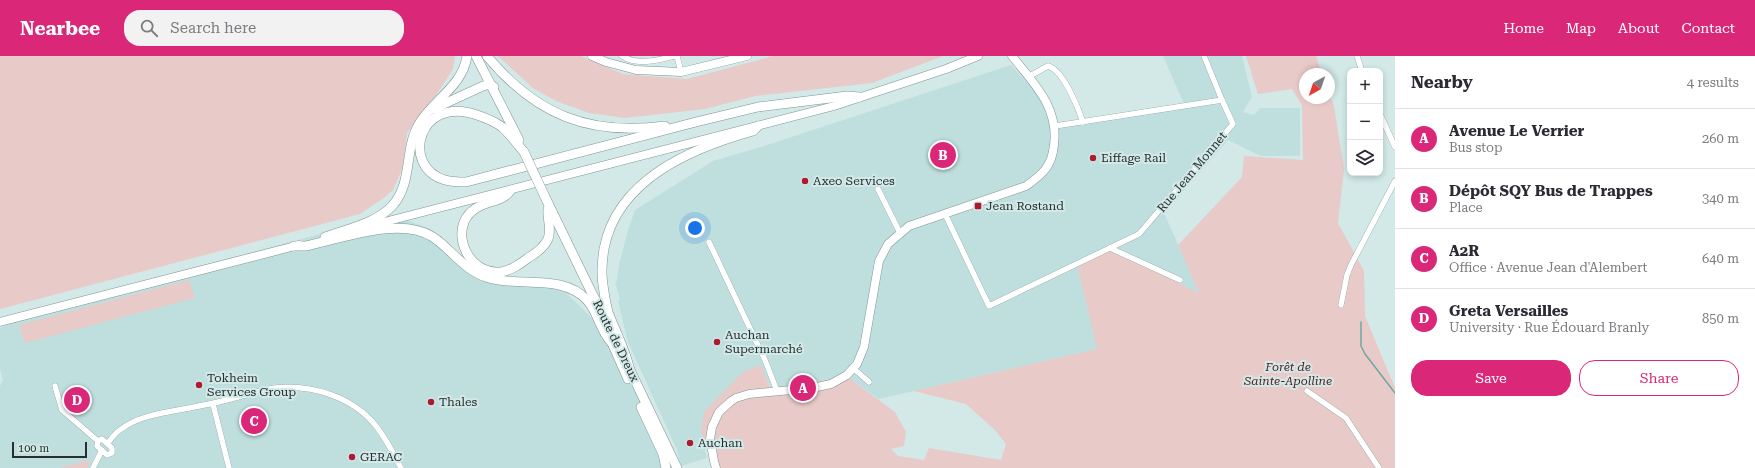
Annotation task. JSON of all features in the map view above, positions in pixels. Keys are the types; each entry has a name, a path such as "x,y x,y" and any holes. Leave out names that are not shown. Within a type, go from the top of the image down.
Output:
{"main road":[{"path":"325,237 377,216 394,204 402,190 406,177 415,132 429,111 456,82 464,68 467,56"},
{"name":"Route de Dreux","path":"476,56 502,105 554,215 570,254 660,447 666,468"},
{"name":"Route de Dreux","path":"481,56 493,87"},
{"path":"487,56 508,80 528,97 541,105 574,120 611,128 633,129 696,122"},
{"path":"592,56 606,62 636,70 681,72 747,56"},
{"path":"2,322 834,106 946,69 978,56"},
{"path":"714,466 710,439 712,427 719,412 724,406 742,396 812,388 831,384 847,375 853,368 860,358 864,347 879,262 888,244 900,233 909,226 1021,189 1035,180 1048,167 1053,158 1055,126 1049,106 1013,58"},
{"path":"429,111 493,87"},
{"path":"524,152 503,128 493,121 458,110 441,113 435,117 424,130 421,139 422,158 434,174 444,180 466,182 758,107 847,96 860,97"},
{"path":"632,375 629,363 608,310 602,272 606,237 617,214 632,194 646,180 663,168 702,147 753,131 758,126"},
{"path":"510,191 507,195 479,206 471,212 464,222 462,233 463,247 468,257 478,266 500,272 513,268 534,255 548,239 550,227 548,202"},
{"name":"Route de Dreux","path":"554,215 574,253 677,468"},
{"path":"294,246 306,246 395,227 418,230 434,238 472,271 486,277 556,285 571,289 584,297 592,306 606,336 611,342"}],"street":[{"path":"622,56 626,59 651,62 676,56 681,72"},
{"name":"Rue Jean Monnet","path":"1110,248 1140,234 1233,124 1204,56"},
{"path":"1358,56 1361,68"},
{"path":"1028,77 1048,66 1052,68 1061,77 1070,91 1083,122"},
{"path":"1055,126 1222,100"},
{"path":"1383,121 1395,147"},
{"path":"1341,305 1347,275 1351,265 1395,181"},
{"path":"878,189 900,233"},
{"path":"945,214 989,306 1110,248 1180,280"},
{"path":"710,242 765,360 777,391"},
{"path":"853,368 869,382"},
{"path":"55,386 62,410 98,441"},
{"path":"108,443 120,429 141,418 213,404 275,388 299,387 331,394 356,408 376,426 394,453 401,468"},
{"path":"1307,392 1346,418 1379,468"},
{"path":"213,404 229,468"},
{"path":"102,439 108,443 112,448 112,453 107,455 97,446 98,441 102,439"},
{"path":"93,468 102,450"}],"shaded area":[{"path":"1163,56 1242,56 1252,97 1243,112 1254,115 1260,108 1300,108 1300,156 1261,156 1228,140 1164,213 1200,293 1077,264 1098,349 879,399 855,382 771,393 769,383 763,385 703,432 703,443 707,458 681,466 677,450 628,342 618,301 620,300 616,285 619,265 635,210 713,161 767,145 1011,65 1053,111 1058,125 1185,106"},
{"path":"393,215 428,228 457,254 488,274 556,283 599,325 659,433 666,468 0,468 0,386 3,380 0,369 0,328 40,308"}],"green space":[{"path":"0,56 455,56 453,69 435,97 407,133 403,167 393,190 360,214 0,309"},
{"path":"498,56 581,56 623,74 687,79 773,56 943,56 872,83 755,96 705,109 625,118 589,113 556,101 533,88"},
{"name":"Forêt de Sainte-Apolline","path":"1246,56 1316,56 1320,68 1299,68 1299,101 1292,89 1258,94"},
{"name":"Forêt de Sainte-Apolline","path":"1301,104 1333,104 1334,106 1344,169 1338,223 1364,271 1365,316 1395,388 1395,468 711,468 711,457 701,432 704,412 743,372 761,365 772,393 845,375 895,412 906,432 904,446 891,449 898,456 924,460 929,448 1001,460 1006,444 995,430 966,404 914,391 1097,349 1077,264 1110,249 1199,293 1178,245 1242,177 1244,156 1303,160"},
{"path":"189,280 195,298 25,343 19,325"},
{"path":"89,460 88,468 59,468"}],"waterway":[{"path":"1361,322 1361,346 1365,354 1395,393"}],"place":[{"name":"Dépôt SQY Bus de Trappes","path":"943,155"},
{"name":"Eiffage Rail","path":"1093,158"},
{"name":"Axeo Services","path":"805,181"},
{"name":"Jean Rostand","path":"978,206"},
{"name":"Auchan Supermarché","path":"717,342"},
{"name":"Tokheim Services Group","path":"199,385"},
{"name":"Avenue Le Verrier","path":"803,388"},
{"name":"Greta Versailles","path":"77,400"},
{"name":"Thales","path":"431,402"},
{"name":"A2R","path":"254,421"},
{"name":"Auchan","path":"690,443"},
{"name":"GERAC","path":"352,457"}]}
